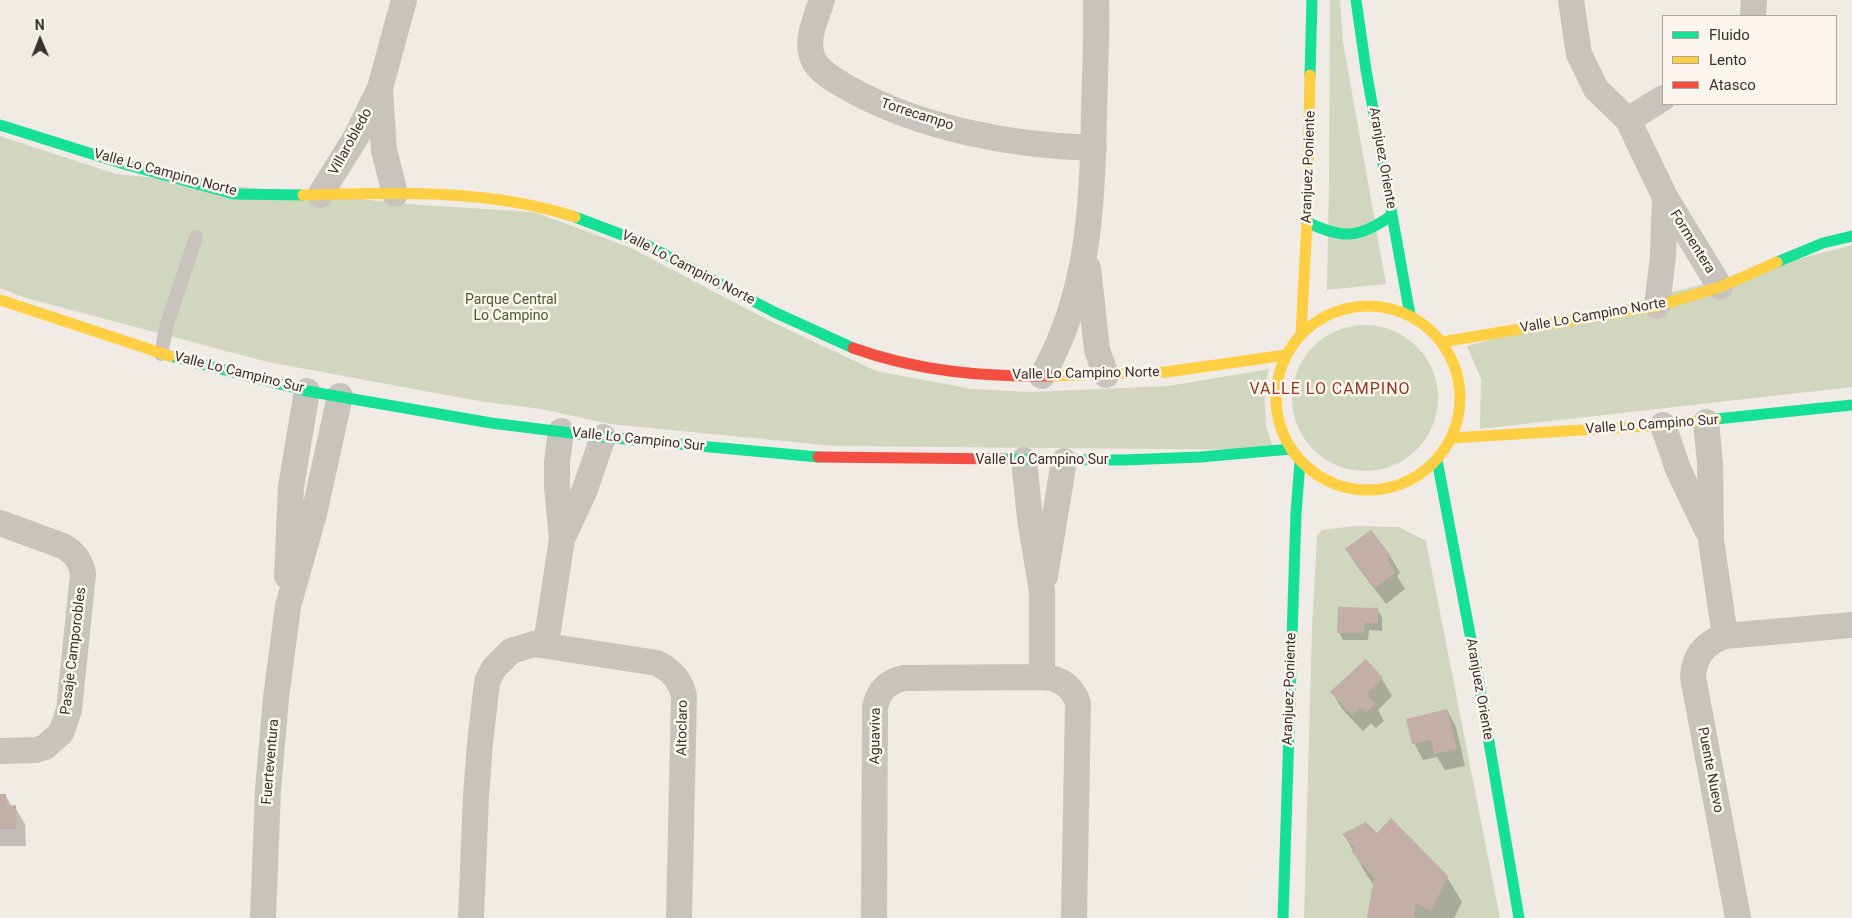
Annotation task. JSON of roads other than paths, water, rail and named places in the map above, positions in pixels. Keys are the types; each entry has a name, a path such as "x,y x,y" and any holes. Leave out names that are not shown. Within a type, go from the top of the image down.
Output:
{"street":[{"name":"Villarobledo","path":"320,196 356,137 380,88 404,0"},
{"name":"Torrecampo","path":"822,0 810,35 813,58 824,72 858,94 916,118 971,132 1034,143 1094,148"},
{"path":"1096,0 1094,148 1087,246 1094,334 1097,350 1106,375"},
{"name":"Aranjuez Poniente","path":"1302,334 1308,222 1312,0"},
{"name":"Aranjuez Oriente","path":"1356,0 1368,80 1410,315"},
{"name":"Formentera","path":"1571,0 1580,54 1596,89 1628,120 1665,197 1720,287"},
{"path":"1753,15 1754,0"},
{"name":"Villarobledo","path":"380,88 384,150 395,194"},
{"path":"1628,120 1662,99"},
{"name":"Valle Lo Campino Norte","path":"0,125 124,164 234,194 320,196 409,193 506,200 554,210 591,222 641,242 774,312 844,345 880,358 916,366 974,375 1106,375 1166,372 1286,355"},
{"name":"Formentera","path":"1657,306 1663,256 1665,197"},
{"path":"1308,222 1326,232 1348,236 1366,232 1392,215"},
{"name":"Valle Lo Campino Norte","path":"1442,342 1657,306 1720,287 1823,243 1852,236"},
{"path":"1042,376 1065,330 1087,246"},
{"name":"Valle Lo Campino Sur","path":"0,300 161,354 306,391 491,423 603,437 833,458 1123,460 1201,457 1291,449"},
{"path":"1372,306 1410,315 1428,327 1442,342 1453,360 1459,379 1461,399 1458,419 1452,438 1437,460 1421,474 1402,484 1380,490 1358,490 1337,485 1317,475 1300,461 1291,449 1282,432 1276,413 1279,373 1286,355 1302,334 1316,321 1334,312 1352,307 1372,306"},
{"name":"Fuerteventura","path":"288,606 287,564 291,487 306,391"},
{"name":"Fuerteventura","path":"263,918 268,790 276,698 288,606 314,514 340,396"},
{"name":"Valle Lo Campino Sur","path":"1452,438 1706,422 1852,406"},
{"path":"1706,422 1710,463 1711,540 1725,636"},
{"path":"1663,425 1678,469 1711,540"},
{"path":"546,644 562,539 556,487 561,431"},
{"path":"562,539 584,492 603,437"},
{"path":"1024,460 1030,519 1042,591 1042,677"},
{"name":"Aranjuez Oriente","path":"1437,460 1519,918"},
{"path":"1042,591 1051,550 1064,461"},
{"name":"Aranjuez Poniente","path":"1283,918 1296,523 1300,461"},
{"name":"Pasaje Camporobles","path":"0,523 63,546 78,559 83,574 69,710 61,733 45,747 36,750 0,751"},
{"name":"Puente Nuevo","path":"1738,918 1693,677 1694,668 1702,650 1725,636 1852,625"},
{"name":"Altoclaro","path":"471,918 476,787 488,679 494,668 511,651 534,644 546,644 657,663 667,668 682,685 684,696 679,918"},
{"name":"Aguaviva","path":"874,918 876,708 880,692 894,680 904,678 1042,677 1052,677 1061,681 1075,694 1078,704 1074,918"}],"lane":[{"path":"161,354 167,324 196,236"}],"district":[{"name":"VALLE LO CAMPINO","path":"1330,390"}],"park label":[{"name":"Parque Central Lo Campino","path":"511,308"}]}
